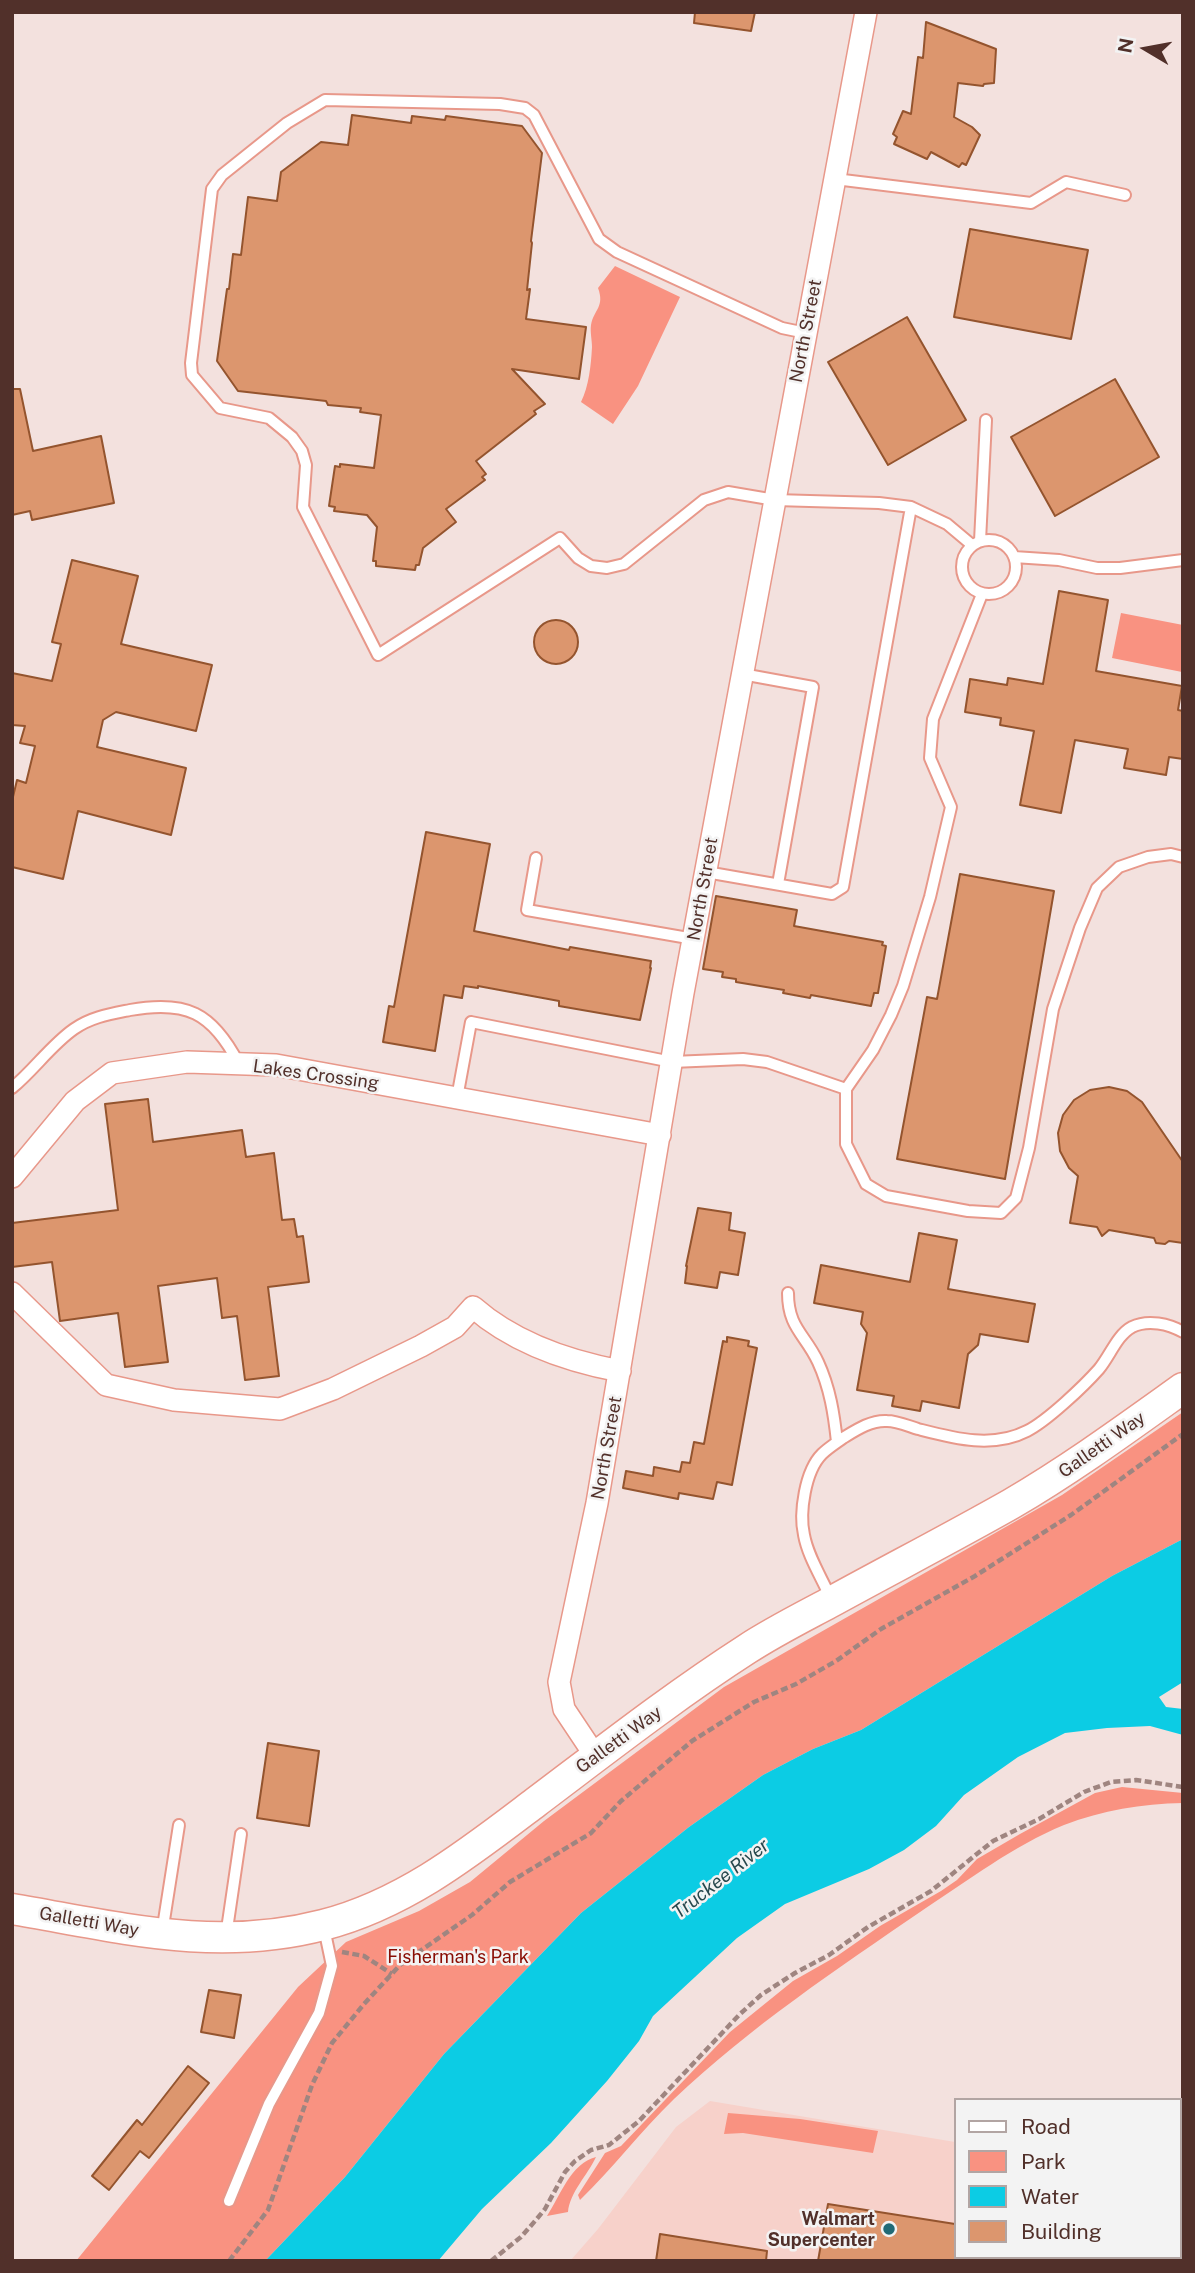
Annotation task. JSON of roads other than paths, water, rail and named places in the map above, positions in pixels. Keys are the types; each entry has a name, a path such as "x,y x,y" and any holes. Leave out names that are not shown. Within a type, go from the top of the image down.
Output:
{"street":[{"name":"North Street","path":"596,1757 564,1709 559,1682 597,1503 706,872 866,12"},
{"name":"Lakes Crossing","path":"12,1177 75,1101 112,1073 187,1062 276,1065 660,1135"},
{"path":"12,1293 106,1385 174,1400 279,1409 334,1389 421,1346 455,1328 473,1307 489,1322 544,1351 621,1371"},
{"name":"Galletti Way","path":"12,1909 200,1939 286,1933 326,1937 358,1914 400,1896 434,1877 750,1647 1009,1505 1059,1475 1183,1388"}],"lane":[{"path":"806,333 782,328 617,252 599,239 534,115 525,108 500,104 325,100 287,123 222,175 212,189 191,363 192,375 220,408 269,418 286,431 302,451 306,465 303,507 378,655 560,538 578,558 591,566 607,568 624,564 704,500 716,494 728,492 775,500 879,503 911,508 947,524 976,543"},
{"path":"835,179 1031,203 1066,182 1125,195"},
{"path":"976,543 986,420"},
{"path":"706,872 832,894 843,887 911,508"},
{"path":"998,541 1006,546 1014,557 1016,570 1013,579 1007,587 991,594 982,594 968,584 961,568 966,552 976,543 998,541"},
{"path":"1014,557 1059,560 1109,568 1183,560"},
{"path":"982,594 933,719 930,758 951,807 930,897 891,1016 873,1050 846,1089 846,1144 866,1184 886,1196 968,1211 1000,1213 1016,1198 1029,1148 1054,1009 1080,928 1097,888 1119,867 1148,857 1171,853 1183,858"},
{"path":"743,674 813,687 778,884"},
{"path":"536,858 527,910 694,939"},
{"path":"12,1088 78,1026 101,1016 158,1005 182,1008 204,1019 223,1037 239,1064"},
{"path":"457,1098 471,1023 672,1062 743,1059 767,1062 846,1089"},
{"path":"788,1293 788,1311 817,1360 832,1401 836,1442"},
{"path":"832,1601 809,1551 802,1520 803,1502 813,1469 820,1455 836,1442 870,1423 887,1421 962,1440 997,1440 1027,1432 1057,1409 1099,1368 1117,1342 1132,1327 1151,1323 1170,1325 1183,1332"},
{"path":"162,1934 179,1825"},
{"path":"226,1938 241,1834"},
{"path":"229,2201 269,2104 319,2013 332,1966 326,1937"}],"water":[{"name":"Truckee River","path":"1183,1539 1183,1682 1159,1697 1166,1707 1183,1709 1183,1735 1150,1726 1065,1733 1018,1757 964,1795 936,1826 904,1850 869,1869 785,1904 737,1938 653,2016 639,2041 607,2081 551,2143 482,2209 438,2261 265,2261 345,2177 444,2054 581,1913 689,1827 763,1775 813,1749 861,1730 1112,1576"}],"place":[{"name":"Walmart Supercenter","path":"889,2229"}],"park label":[{"name":"Fisherman's Park","path":"458,1957"}]}
